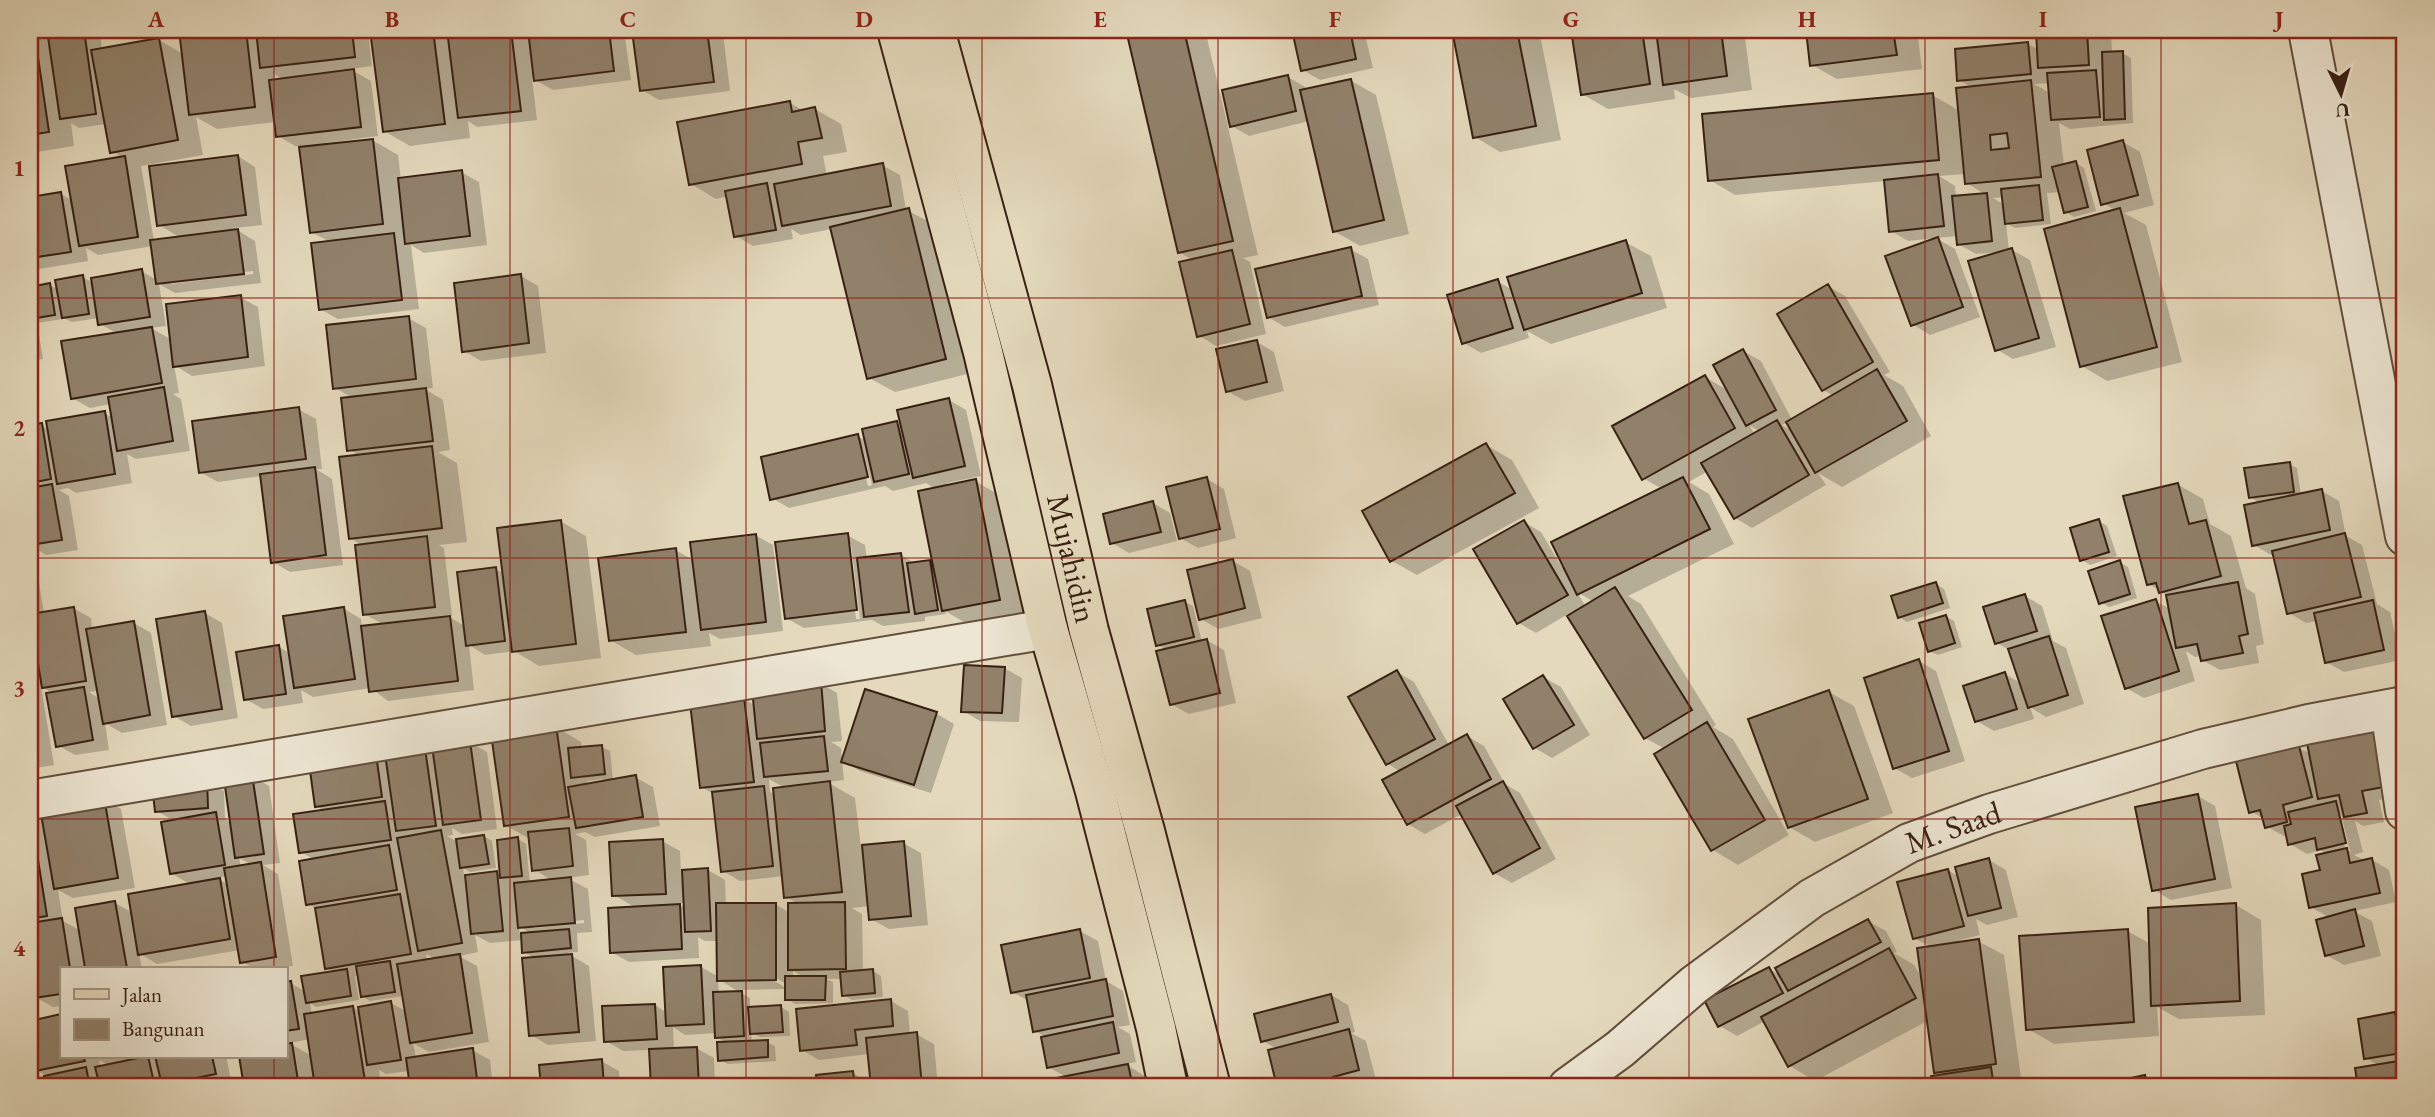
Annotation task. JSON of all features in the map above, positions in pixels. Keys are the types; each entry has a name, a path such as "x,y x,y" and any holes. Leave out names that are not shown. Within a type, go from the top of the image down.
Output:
{"main road":[{"name":"Mujahidin","path":"897,30 983,352 1048,629 1095,792 1156,1028 1168,1087"},
{"name":"Mujahidin","path":"935,30 1032,385 1089,631 1145,831 1211,1087"}],"street":[{"path":"2308,30 2405,536"},
{"path":"30,800 1048,629"},
{"path":"2398,708 2405,811"},
{"name":"M. Saad","path":"1568,1087 1620,1049 1695,985 1812,898 1909,843 1989,814 2203,748 2309,724 2398,708"}],"building":[{"path":"30,30 34,30 49,132 30,135"},
{"path":"47,30 84,30 96,114 60,119"},
{"path":"179,30 246,30 255,107 189,115"},
{"path":"256,30 352,30 355,57 260,68"},
{"path":"370,30 433,30 445,124 383,132"},
{"path":"447,30 511,30 521,111 458,118"},
{"path":"528,30 609,30 614,71 534,81"},
{"path":"707,30 714,82 640,91 632,31"},
{"path":"1126,30 1184,30 1233,241 1178,253"},
{"path":"1292,30 1350,30 1356,59 1301,71"},
{"path":"1452,30 1517,30 1536,126 1473,138"},
{"path":"1571,30 1642,30 1650,84 1581,95"},
{"path":"1656,30 1721,30 1727,76 1663,85"},
{"path":"1806,30 1893,30 1897,55 1810,66"},
{"path":"2036,30 2087,30 2089,65 2038,68"},
{"path":"159,38 178,140 110,153 91,50"},
{"path":"2028,42 2031,74 1957,81 1955,49"},
{"path":"2123,51 2125,119 2104,120 2102,52"},
{"path":"354,69 361,127 276,137 269,80"},
{"path":"2096,70 2100,117 2051,120 2047,73"},
{"path":"1288,75 1296,111 1230,127 1222,90"},
{"path":"1351,79 1384,220 1333,232 1300,90"},
{"path":"2031,80 2041,177 1965,184 1956,88","holes":["2007,133 2009,148 1991,150 1990,135"]},
{"path":"1933,93 1939,160 1708,181 1702,114"},
{"path":"790,101 792,112 815,107 822,138 798,142 802,164 689,185 677,122"},
{"path":"373,139 383,224 310,233 299,147"},
{"path":"2123,140 2138,195 2101,205 2087,150"},
{"path":"238,155 246,215 157,226 149,166"},
{"path":"125,156 138,237 79,246 65,166"},
{"path":"2076,161 2088,207 2064,213 2052,167"},
{"path":"883,163 891,206 782,226 774,184"},
{"path":"462,170 470,236 405,244 398,178"},
{"path":"1938,174 1944,226 1889,232 1884,180"},
{"path":"767,183 776,230 734,237 725,191"},
{"path":"2039,185 2043,220 2005,224 2001,189"},
{"path":"61,192 71,252 30,258 30,197"},
{"path":"1987,193 1992,241 1957,245 1952,196"},
{"path":"909,208 946,359 867,379 830,227"},
{"path":"2120,208 2157,347 2080,367 2044,229"},
{"path":"238,229 244,274 156,284 150,240"},
{"path":"394,233 402,300 319,310 311,243"},
{"path":"1938,237 1963,307 1911,326 1885,256"},
{"path":"1626,240 1642,293 1524,330 1507,277"},
{"path":"1351,247 1362,296 1267,318 1255,269"},
{"path":"2012,248 2039,338 1995,351 1968,261"},
{"path":"1232,250 1250,324 1197,337 1179,262"},
{"path":"142,269 150,317 98,325 91,278"},
{"path":"521,274 529,343 462,352 454,283"},
{"path":"83,275 89,314 62,318 55,280"},
{"path":"1498,279 1513,328 1462,344 1447,295"},
{"path":"50,283 55,315 30,319 30,287"},
{"path":"1828,284 1873,362 1822,391 1777,314"},
{"path":"241,295 248,357 173,367 166,304"},
{"path":"409,316 416,379 333,389 326,325"},
{"path":"152,327 162,383 71,399 61,341"},
{"path":"1257,340 1267,382 1226,392 1216,349"},
{"path":"1743,349 1776,410 1746,426 1713,365"},
{"path":"1877,369 1907,421 1815,473 1786,422"},
{"path":"1705,375 1735,428 1642,480 1612,426"},
{"path":"164,387 173,441 117,451 108,397"},
{"path":"426,388 433,441 347,451 341,398"},
{"path":"949,398 965,466 913,478 897,410"},
{"path":"299,407 306,459 199,473 192,421"},
{"path":"105,411 115,474 57,484 46,421"},
{"path":"1777,420 1809,475 1734,519 1701,463"},
{"path":"897,421 909,474 874,482 862,429"},
{"path":"42,423 51,479 30,483 30,425"},
{"path":"858,434 868,477 770,500 761,457"},
{"path":"1486,443 1515,493 1390,562 1362,511"},
{"path":"432,446 442,528 349,539 339,457"},
{"path":"2290,462 2294,492 2249,498 2244,468"},
{"path":"315,467 326,555 271,563 260,474"},
{"path":"1207,477 1220,529 1179,539 1166,487"},
{"path":"1683,477 1710,529 1577,595 1551,542"},
{"path":"976,479 1000,600 942,611 918,491"},
{"path":"2178,483 2189,524 2206,520 2221,576 2159,593 2156,583 2147,585 2123,496"},
{"path":"52,484 62,540 30,545 30,488"},
{"path":"2322,489 2330,530 2252,546 2244,505"},
{"path":"1153,501 1161,532 1110,544 1103,514"},
{"path":"2099,519 2109,552 2080,561 2070,528"},
{"path":"561,520 576,644 512,652 497,528"},
{"path":"1524,520 1568,595 1517,624 1473,549"},
{"path":"848,533 857,610 785,619 775,542"},
{"path":"2345,533 2361,597 2287,614 2272,551"},
{"path":"756,534 766,622 701,630 690,542"},
{"path":"427,536 435,607 363,615 355,545"},
{"path":"676,548 686,632 609,641 598,558"},
{"path":"901,553 909,612 864,617 857,558"},
{"path":"1233,559 1245,608 1199,620 1187,570"},
{"path":"930,560 938,610 915,614 907,563"},
{"path":"2120,560 2130,594 2099,604 2088,571"},
{"path":"496,567 505,641 466,646 457,572"},
{"path":"1936,582 1943,603 1898,618 1891,596"},
{"path":"2238,582 2248,634 2239,636 2243,653 2201,661 2197,644 2176,648 2166,595"},
{"path":"1615,587 1692,710 1644,739 1567,616"},
{"path":"2025,594 2037,631 1995,644 1983,607"},
{"path":"2156,599 2179,671 2125,689 2101,616"},
{"path":"1185,600 1194,637 1156,646 1147,609"},
{"path":"2373,600 2384,650 2325,663 2314,613"},
{"path":"74,607 86,681 42,688 30,614"},
{"path":"344,607 355,679 294,688 283,616"},
{"path":"205,611 222,709 172,717 156,619"},
{"path":"1946,615 1955,643 1928,652 1919,623"},
{"path":"450,616 458,681 369,692 361,626"},
{"path":"134,621 150,715 103,724 86,629"},
{"path":"2049,636 2068,695 2028,708 2008,649"},
{"path":"1207,639 1220,693 1170,705 1156,651"},
{"path":"279,645 286,694 244,700 236,652"},
{"path":"1919,659 1949,751 1893,769 1864,678"},
{"path":"964,665 1005,667 1002,713 961,712"},
{"path":"1397,670 1435,739 1386,765 1348,697"},
{"path":"2005,672 2017,709 1975,722 1963,686"},
{"path":"1543,675 1574,725 1533,749 1503,699"},
{"path":"821,681 825,731 757,739 752,689"},
{"path":"84,687 93,740 56,747 46,693"},
{"path":"865,689 937,712 914,785 841,762"},
{"path":"1829,690 1868,799 1788,828 1748,719"},
{"path":"744,697 754,782 700,788 690,703"},
{"path":"30,709 38,756 30,757"},
{"path":"1707,722 1765,820 1711,851 1654,754"},
{"path":"556,725 569,817 504,826 491,734"},
{"path":"2377,729 2389,786 2362,791 2367,813 2344,817 2339,795 2318,799 2307,743"},
{"path":"1467,734 1491,779 1407,825 1382,780"},
{"path":"824,736 828,771 764,777 760,743"},
{"path":"424,741 436,826 396,831 384,747"},
{"path":"470,741 481,820 443,825 432,746"},
{"path":"602,745 605,774 571,778 568,748"},
{"path":"2299,746 2312,797 2283,805 2287,822 2265,828 2260,810 2249,813 2236,761"},
{"path":"375,747 382,797 315,807 308,756"},
{"path":"252,774 264,854 235,858 224,779"},
{"path":"636,775 643,817 576,828 568,787"},
{"path":"207,779 208,808 155,812 152,783"},
{"path":"830,781 842,892 784,898 773,788"},
{"path":"1503,781 1540,848 1493,874 1456,806"},
{"path":"764,786 773,866 721,872 712,792"},
{"path":"2198,794 2215,879 2152,891 2135,807"},
{"path":"104,797 118,878 54,889 40,808"},
{"path":"385,801 391,840 299,853 293,814"},
{"path":"2336,801 2346,843 2317,850 2315,838 2288,845 2284,826 2291,824 2288,812"},
{"path":"30,810 47,916 30,919"},
{"path":"216,812 225,865 170,874 161,822"},
{"path":"569,828 573,866 532,871 528,832"},
{"path":"441,830 462,943 418,951 397,838"},
{"path":"484,835 489,864 460,868 456,839"},
{"path":"518,837 522,876 500,878 497,840"},
{"path":"663,839 666,894 612,896 609,842"},
{"path":"904,841 911,916 869,920 862,845"},
{"path":"389,845 397,890 306,905 299,861"},
{"path":"2347,848 2350,863 2372,858 2380,893 2309,908 2302,874 2320,870 2316,855"},
{"path":"1989,858 2001,908 1968,916 1955,867"},
{"path":"261,862 276,957 240,963 224,868"},
{"path":"708,868 711,931 685,932 682,870"},
{"path":"1948,869 1964,926 1913,939 1897,882"},
{"path":"497,871 503,931 471,934 465,875"},
{"path":"571,877 575,923 518,928 514,883"},
{"path":"220,878 230,939 138,955 128,894"},
{"path":"400,894 411,954 325,969 315,908"},
{"path":"115,901 127,967 85,967 75,908"},
{"path":"845,902 846,969 788,970 788,903"},
{"path":"716,903 776,903 776,980 717,981"},
{"path":"2236,903 2240,1001 2151,1006 2148,908"},
{"path":"680,904 682,949 610,953 608,908"},
{"path":"2355,909 2364,946 2325,956 2316,920"},
{"path":"62,918 70,967 60,967 60,994 34,998 30,974 30,923"},
{"path":"1868,919 1881,942 1788,991 1775,968"},
{"path":"569,929 571,948 522,953 521,933"},
{"path":"1080,929 1090,978 1011,993 1001,945"},
{"path":"2128,929 2134,1022 2026,1030 2019,936"},
{"path":"1979,939 1996,1064 1934,1073 1917,948"},
{"path":"1889,948 1916,998 1788,1067 1761,1017"},
{"path":"460,954 472,1033 410,1043 397,964"},
{"path":"572,954 579,1032 529,1036 522,958"},
{"path":"390,961 395,992 361,997 356,966"},
{"path":"701,965 704,1024 666,1026 663,967"},
{"path":"1769,967 1783,993 1718,1027 1704,1000"},
{"path":"347,969 351,996 306,1003 301,976"},
{"path":"873,969 875,993 842,996 840,972"},
{"path":"785,976 826,976 825,1000 785,1000"},
{"path":"1106,979 1113,1016 1033,1032 1026,995"},
{"path":"291,981 299,1029 287,1031 287,982"},
{"path":"742,991 744,1036 715,1038 713,992"},
{"path":"1331,994 1338,1022 1261,1042 1254,1014"},
{"path":"891,999 893,1026 855,1030 857,1045 800,1051 796,1009"},
{"path":"391,1001 401,1060 367,1065 358,1007"},
{"path":"655,1004 657,1039 604,1042 602,1006"},
{"path":"781,1005 783,1032 750,1034 748,1007"},
{"path":"353,1006 366,1087 315,1087 304,1014"},
{"path":"2395,1012 2402,1053 2364,1059 2358,1019"},
{"path":"60,1014 60,1058 84,1058 85,1061 35,1071 30,1048 30,1021"},
{"path":"1113,1022 1119,1053 1047,1068 1041,1037"},
{"path":"1349,1029 1359,1070 1333,1077 1336,1087 1277,1087 1268,1050"},
{"path":"917,1032 922,1087 871,1087 866,1038"},
{"path":"768,1040 768,1057 718,1061 717,1042"},
{"path":"292,1043 299,1087 244,1087 239,1058 287,1058 287,1044"},
{"path":"697,1047 699,1087 651,1087 649,1049"},
{"path":"473,1048 478,1087 410,1087 406,1058"},
{"path":"148,1058 155,1087 100,1087 95,1067"},
{"path":"155,1058 212,1058 216,1074 162,1085"},
{"path":"602,1059 604,1087 541,1087 539,1065"},
{"path":"2405,1060 2405,1087 2358,1087 2355,1068"},
{"path":"1128,1064 1133,1087 1057,1087 1056,1078"},
{"path":"86,1067 90,1087 46,1087 44,1076"},
{"path":"1991,1067 1994,1087 1933,1087 1931,1076"},
{"path":"853,1071 855,1087 817,1087 816,1075"},
{"path":"2145,1075 2148,1087 2099,1085"},
{"path":"1717,1081 1718,1087 1673,1087"}]}
